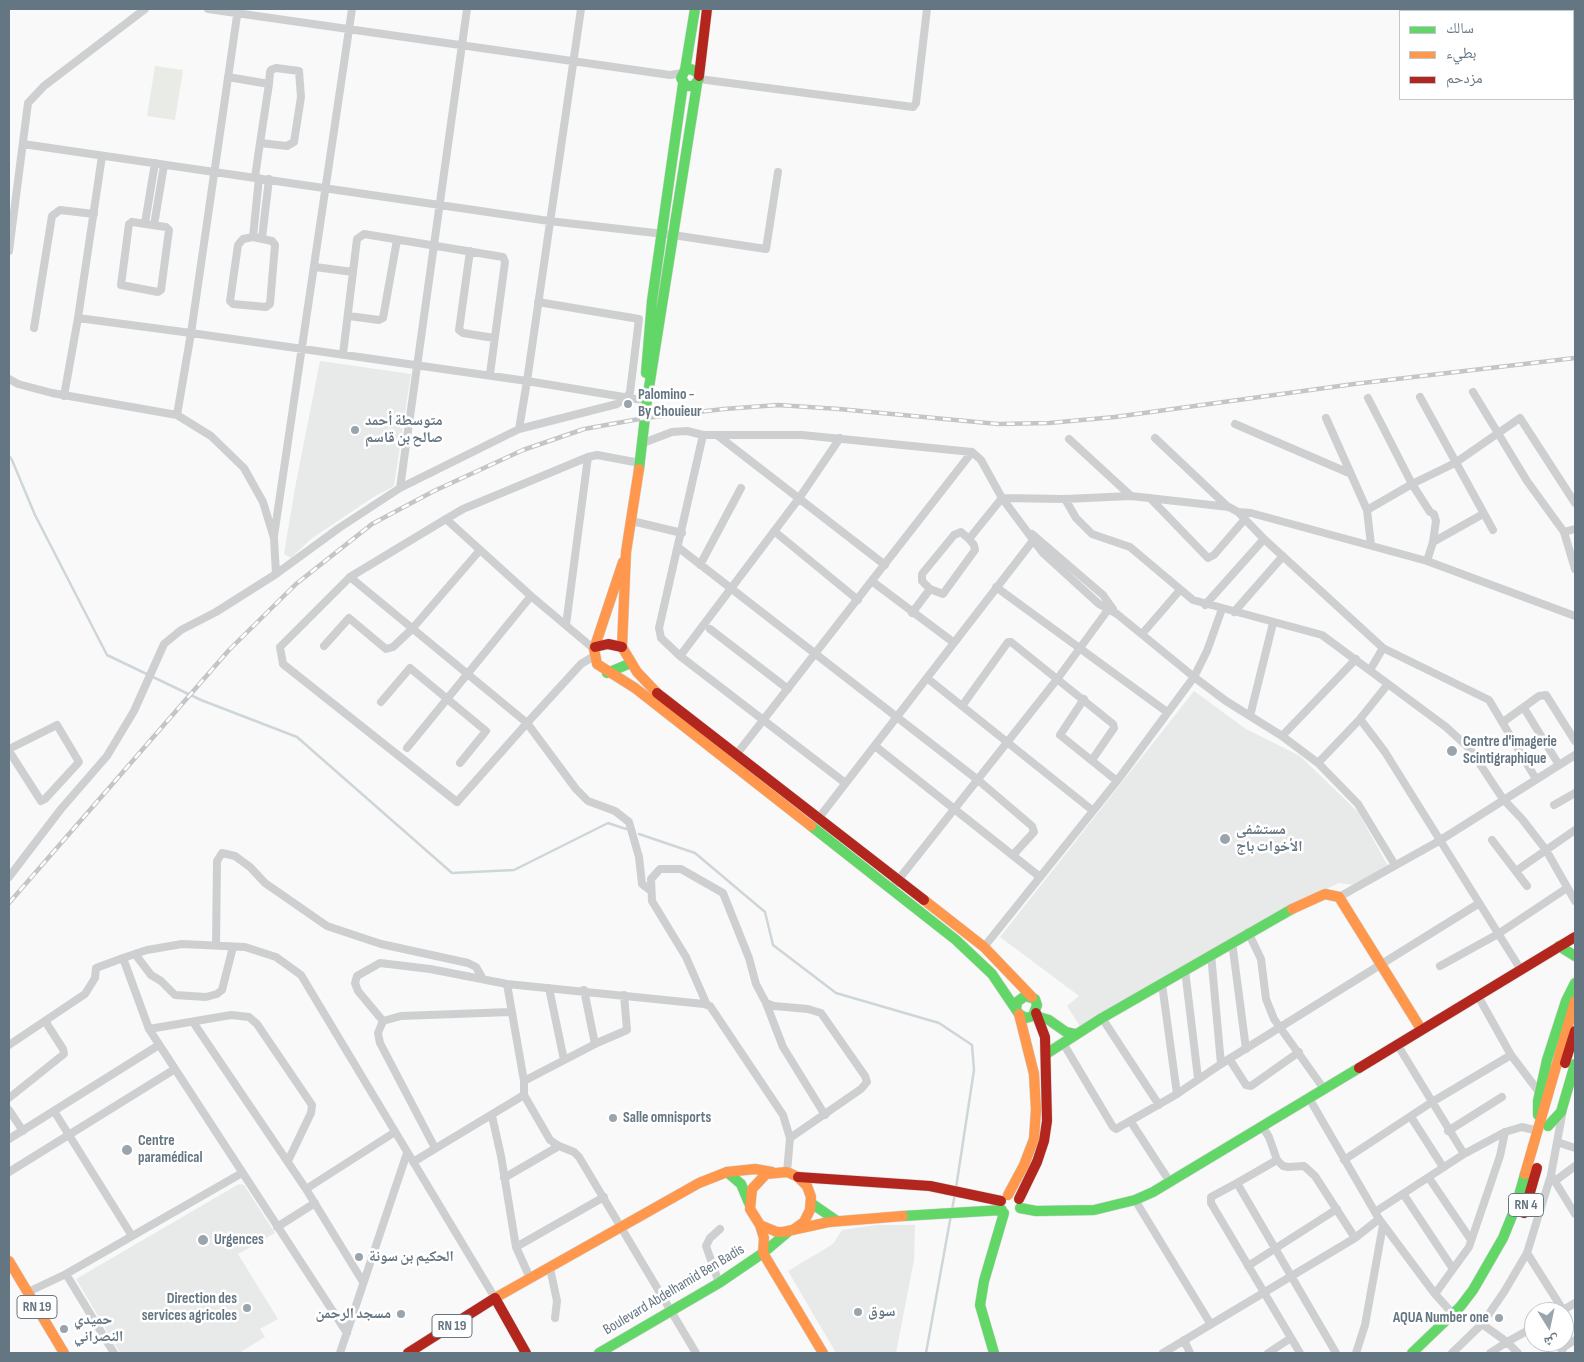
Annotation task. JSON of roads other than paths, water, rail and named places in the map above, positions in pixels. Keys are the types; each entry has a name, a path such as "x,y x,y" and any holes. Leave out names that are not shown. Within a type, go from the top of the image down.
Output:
{"main road":[{"path":"526,1353 495,1298 699,1184 727,1172 755,1169 787,1172 798,1176 930,1186 1004,1205 1013,1215 1020,1204 1037,1162 1044,1141 1047,1121 1045,1037 1037,1015 1038,1005 1032,997 984,947 658,693 630,662 622,647 620,632 626,552 644,443 662,234 683,77 695,9"},
{"path":"640,463 637,443 642,400 673,235 698,79 707,9"},
{"path":"683,77 693,69 698,79"},
{"path":"683,77 689,87 698,79"},
{"path":"626,552 594,651 597,664 607,673 634,688 980,961 992,974 1017,1012 1030,1018 1037,1015 1049,1020 1066,1032 1075,1034"},
{"path":"594,651 608,644 622,647"},
{"path":"607,673 630,662"},
{"path":"1046,1054 1075,1034 1248,932 1319,896 1331,894 1339,897 1421,1030"},
{"path":"760,1225 777,1232 838,1222 924,1214 987,1212 1004,1205 1014,1195 1020,1204 1036,1212 1094,1210 1135,1200 1170,1182 1575,938"},
{"path":"1559,946 1575,956"},
{"path":"1542,1127 1537,1106 1546,1060 1566,1001 1575,983"},
{"path":"994,1353 980,1306 984,1281 1004,1205 1024,1165 1034,1139 1036,1110 1034,1074 1017,1012 1017,1002 1022,997 1032,997"},
{"name":"RN 4","path":"1426,1353 1467,1312 1507,1249 1524,1211 1562,1040 1575,1001"},
{"name":"RN 4","path":"1412,1353 1453,1314 1473,1290 1503,1238 1516,1206 1575,1031"},
{"path":"1542,1127 1563,1106 1575,1064"},
{"path":"727,1172 741,1184 752,1215 760,1225 765,1246 763,1253 823,1353"},
{"path":"749,1203 756,1183 773,1172"},
{"path":"791,1230 808,1216 811,1204 807,1186 798,1176"},
{"path":"811,1204 838,1222"},
{"name":"Boulevard Abdelhamid Ben Badis","path":"599,1353 719,1282 763,1253 791,1230"},
{"name":"RN 19","path":"10,1264 64,1353"},
{"name":"RN 19","path":"408,1353 495,1298"}],"street":[{"path":"9,252 28,104 36,93 145,9"},
{"path":"208,9 237,11 349,30 683,77"},
{"path":"276,574 274,538 352,9"},
{"path":"400,488 460,46 467,9"},
{"path":"519,429 581,9"},
{"path":"698,79 913,107 916,103 927,9"},
{"path":"177,415 216,172 237,11"},
{"path":"253,237 260,143 268,84 273,68 300,72 300,97 293,143 287,146 260,143"},
{"path":"228,77 268,84"},
{"path":"23,144 549,221 673,235 766,249 778,172"},
{"path":"64,396 78,318 102,156"},
{"path":"146,223 154,163"},
{"path":"154,225 164,165"},
{"path":"262,238 269,180"},
{"path":"34,328 54,212 60,210 94,214"},
{"path":"132,222 154,225 166,227 169,233 161,290 157,293 124,287 120,282 129,224 132,222"},
{"path":"343,354 357,239 360,235 434,245 502,256 505,260 490,374"},
{"path":"253,237 262,238 272,241 275,245 269,305 266,307 233,304 230,299 238,245 243,240 253,237"},
{"path":"349,316 379,320 383,318 397,240"},
{"path":"470,251 460,330 463,333 494,338"},
{"path":"315,267 353,272"},
{"path":"538,302 639,319 656,320"},
{"path":"78,318 490,374 642,400"},
{"path":"10,872 107,756 126,726 157,655 171,636 216,612 276,574 339,528 400,488 519,429 617,404 627,397 630,392 639,319"},
{"path":"9,379 18,384 64,396 177,415 211,436 244,468 262,502 274,538"},
{"path":"1473,392 1527,481 1564,532 1575,569"},
{"path":"1420,397 1492,530"},
{"path":"1368,398 1412,484 1430,512 1434,514 1436,521 1434,542 1427,561"},
{"path":"1326,418 1367,510 1371,545"},
{"path":"1367,510 1412,484 1455,463 1520,418 1575,503"},
{"path":"1235,424 1349,473"},
{"path":"644,443 672,432 687,431 702,435 772,433 972,452 981,460 1002,498 1032,536 1042,553 1074,582 1110,608 1194,677 1282,736 1318,763 1358,804 1395,865"},
{"path":"702,435 679,548 659,628 663,642 844,782"},
{"path":"717,435 886,565"},
{"path":"680,656 800,497 840,438"},
{"path":"1155,438 1229,507 1238,512 1264,539 1383,648 1486,698 1536,779"},
{"path":"1069,439 1131,496"},
{"path":"736,755 886,565 972,452"},
{"path":"446,519 594,651 456,802 283,664 280,647 350,577 446,519 463,509 588,457 597,455 640,463"},
{"path":"566,625 588,457"},
{"path":"700,565 740,488"},
{"path":"1002,498 1064,499 1131,496 1229,507"},
{"path":"969,539 1002,498"},
{"path":"1150,498 1208,558 1214,555 1245,519"},
{"path":"1064,499 1076,518 1092,534 1130,547 1192,600 1322,635 1462,740 1478,760 1503,799 1522,819 1546,850 1575,901"},
{"path":"1238,512 1251,513 1427,561 1575,616"},
{"path":"1434,542 1484,514"},
{"path":"632,520 682,533"},
{"path":"1564,532 1575,529"},
{"path":"774,532 858,600"},
{"path":"961,532 974,545 975,550 942,594 930,589 921,577 954,535 961,532"},
{"path":"818,819 844,782 896,718 996,587 1032,536"},
{"path":"1206,605 1264,539"},
{"path":"679,548 978,780 1034,828 1034,832 1013,855"},
{"path":"324,646 349,618 386,648 393,647 412,629 480,550"},
{"path":"1234,612 1284,556"},
{"path":"350,577 412,629 468,672 527,723 576,789 588,800 615,811 630,822 640,857 642,884 650,890"},
{"path":"872,582 953,642"},
{"path":"996,587 1168,712"},
{"path":"912,613 930,589"},
{"path":"1142,634 1180,590"},
{"path":"408,748 531,596"},
{"path":"891,890 1058,678 1110,608"},
{"path":"984,947 1117,781 1194,677 1207,651 1222,609"},
{"path":"1250,716 1273,623"},
{"path":"710,629 788,689"},
{"path":"962,706 1010,642 1058,678 1114,726 1092,760"},
{"path":"1370,670 1383,648"},
{"path":"1282,736 1356,659"},
{"path":"381,702 410,668 486,731 460,763"},
{"path":"927,678 1092,810"},
{"path":"1318,763 1360,719 1388,684"},
{"path":"1502,722 1539,696 1546,694 1575,741"},
{"path":"1084,699 1060,735 1117,781"},
{"path":"1524,708 1559,765"},
{"path":"1360,719 1385,752 1478,904 1521,970"},
{"path":"57,725 78,762 46,800 41,801 9,750 57,725"},
{"path":"874,746 1040,877"},
{"path":"1339,897 1439,841 1575,755"},
{"path":"1554,805 1575,793"},
{"path":"1516,871 1575,830"},
{"path":"1492,840 1527,886"},
{"path":"216,945 217,861 222,853 235,856 250,867 265,883 327,926 381,944 464,962 476,967 484,979"},
{"path":"787,1172 790,1138 783,1115 715,1012 707,1004 686,957 656,910 650,890 653,875 664,868 681,869 723,893 749,958 756,984 766,1003 783,1047 825,1115"},
{"path":"1440,966 1498,934 1567,888"},
{"path":"1063,1042 1113,1127 1116,1129 1177,1094 1198,1078 1280,1029 1478,904"},
{"path":"1248,932 1262,959 1266,999 1274,1019 1324,1089"},
{"path":"1232,942 1246,1049"},
{"path":"9,1045 85,994 95,978 96,968 123,958 182,944 216,945 265,952 291,966 301,975 495,1298"},
{"path":"136,954 151,975 161,981 175,995 206,997 217,994 222,990 233,947"},
{"path":"1211,954 1221,1064"},
{"path":"123,958 149,1029 347,1333"},
{"path":"383,1021 358,991 355,984 358,976 375,964 384,962 507,984 584,990 707,1004"},
{"path":"1185,970 1198,1078"},
{"path":"507,984 510,1012 524,1081 524,1095 550,1140 574,1152 579,1157 622,1226 696,1353"},
{"path":"1162,984 1177,1094"},
{"path":"549,988 564,1060"},
{"path":"584,990 595,1044"},
{"path":"524,1081 595,1044 627,1030 624,995"},
{"path":"1478,996 1511,1055 1539,1092"},
{"path":"766,1003 774,1006 808,1008 821,1014 831,1025 865,1076 867,1082 825,1115 790,1138"},
{"path":"383,1021 401,1016 510,1012"},
{"path":"149,1029 231,1015 249,1017 309,1098 312,1108 288,1161"},
{"path":"1102,1018 1158,1105"},
{"path":"9,1098 62,1057 63,1049 45,1021"},
{"path":"383,1021 378,1034 380,1043 435,1148"},
{"path":"193,1022 288,1161 363,1282"},
{"path":"1397,1044 1448,1131 1464,1154"},
{"path":"9,1139 159,1045"},
{"path":"1230,1060 1246,1085 1251,1086 1299,1052"},
{"path":"1344,1160 1432,1102 1511,1055"},
{"path":"9,1172 71,1136 175,1069"},
{"path":"413,1162 524,1095"},
{"path":"1309,1098 1379,1219 1435,1294 1453,1314"},
{"path":"1448,1131 1502,1098"},
{"path":"1452,1353 1482,1324 1504,1292 1526,1253 1553,1178 1563,1106"},
{"path":"9,1110 23,1131"},
{"path":"54,1111 132,1236"},
{"path":"492,1116 516,1247 530,1278"},
{"path":"1411,1117 1443,1168"},
{"path":"1131,1122 1170,1182"},
{"path":"1262,1126 1270,1137 1277,1160 1283,1166 1307,1168 1315,1176 1355,1238"},
{"path":"1163,1353 1210,1323 1355,1238 1379,1219 1404,1195 1464,1154 1505,1132 1522,1128 1542,1127"},
{"path":"306,1189 395,1132"},
{"path":"1435,1294 1466,1252 1500,1156 1505,1132"},
{"path":"1557,1142 1575,1148"},
{"path":"504,1178 559,1146"},
{"path":"340,1353 407,1153"},
{"path":"1277,1160 1211,1197 1210,1200 1300,1353"},
{"path":"1553,1178 1575,1166"},
{"path":"28,1292 66,1274 242,1173"},
{"path":"1429,1178 1471,1240"},
{"path":"1553,1178 1575,1214"},
{"path":"1237,1183 1336,1353"},
{"path":"1404,1195 1453,1269"},
{"path":"516,1247 604,1197"},
{"path":"1135,1200 1210,1323"},
{"path":"276,1226 315,1203"},
{"path":"1248,1266 1336,1209"},
{"path":"1356,1353 1365,1325 1379,1219"},
{"path":"719,1282 706,1246 710,1238 720,1229"},
{"path":"1526,1253 1556,1302"},
{"path":"550,1268 557,1301 556,1318"},
{"path":"66,1274 114,1353"},
{"path":"1482,1324 1507,1342 1518,1353"},
{"path":"1490,1353 1524,1333"},
{"path":"1268,1353 1291,1338"},
{"path":"1184,1340 1190,1353"},
{"path":"1561,1353 1564,1347 1575,1340"}],"waterway":[{"path":"9,456 35,515 107,655 201,700 297,737 452,873 514,870 608,823 626,829"},
{"path":"639,834 695,853 765,912 773,945 836,993 939,1023 972,1045 974,1070 956,1188"},
{"path":"952,1210 955,1193"},
{"path":"926,1353 951,1215"}],"railway":[{"path":"9,903 229,650 296,584 372,524 434,491 523,450 584,429 645,418 724,409 778,405 998,424 1049,423 1115,417 1354,384 1575,358"}],"place":[{"name":"Palomino - By Chouieur","path":"628,404"},
{"name":"متوسطة أحمد صالح بن قاسم","path":"355,430"},
{"name":"Centre d'imagerie Scintigraphique","path":"1452,751"},
{"name":"مستشفى الأخوات باج","path":"1225,839"},
{"name":"Salle omnisports","path":"613,1118"},
{"name":"Centre paramédical","path":"127,1150"},
{"name":"Urgences","path":"203,1240"},
{"name":"الحكيم بن سونة","path":"359,1257"},
{"name":"Direction des services agricoles","path":"247,1308"},
{"name":"سوق","path":"858,1312"},
{"name":"مسجد الرحمن","path":"401,1314"},
{"name":"AQUA Number one","path":"1499,1318"},
{"name":"حميدي النصراني","path":"64,1329"}]}
